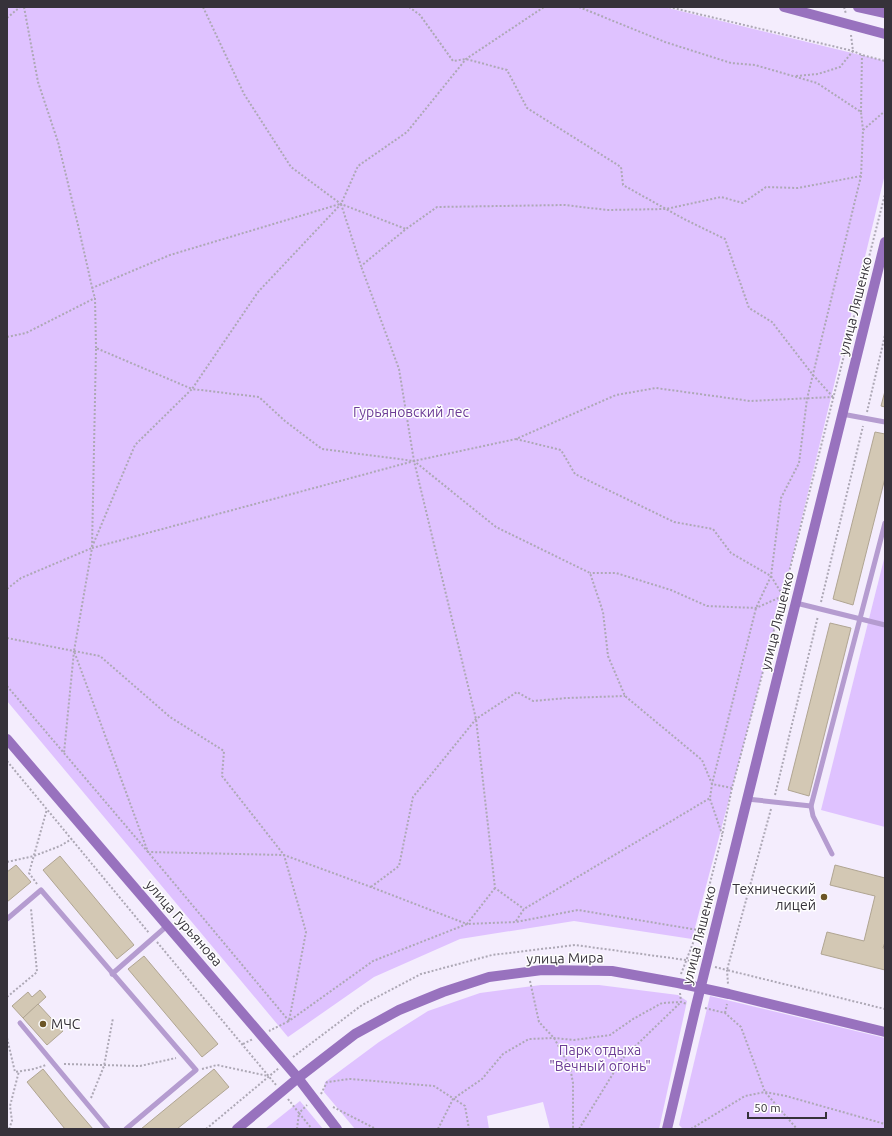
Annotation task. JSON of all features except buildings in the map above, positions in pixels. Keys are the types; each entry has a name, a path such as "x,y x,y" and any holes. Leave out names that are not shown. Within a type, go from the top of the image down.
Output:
{"main road":[{"path":"784,7 885,34"},
{"path":"858,7 885,13"},
{"name":"улица Ляшенко","path":"667,1129 885,242"},
{"name":"улица Гурьянова","path":"7,739 298,1078 337,1129"},
{"name":"улица Мира","path":"238,1129 298,1078 355,1034 399,1010 443,992 489,977 542,970 612,971 701,987 885,1032"}],"lane":[{"path":"842,414 885,422"},
{"path":"832,854 813,816 811,806 885,523"},
{"path":"796,603 885,625"},
{"path":"747,799 811,806"},
{"path":"7,918 41,890 196,1070 126,1129"},
{"path":"112,974 168,925"},
{"path":"20,1023 108,1129"}],"path":[{"path":"7,18 20,7"},
{"path":"24,7 38,82 58,142 95,298 96,348 92,548 74,651 64,753"},
{"path":"203,7 244,94 291,167 341,204 406,229"},
{"path":"409,7 420,15 453,61 466,60 506,70 527,108 621,167 623,185 725,239 750,308 772,322 833,397"},
{"path":"92,548 135,445 192,389 258,292 341,204 358,166 407,132 466,60 544,7"},
{"path":"579,7 672,44 731,63 755,65 817,83 861,112"},
{"path":"669,7 853,51 885,61"},
{"path":"794,76 818,74 840,67 853,51"},
{"path":"722,836 710,798 712,784 756,608 771,576 781,498 799,463 807,399 861,176 863,130 861,112 862,55"},
{"path":"863,130 885,111"},
{"path":"361,266 406,229 437,207 565,205 607,210 666,209 721,197 743,203 766,187 798,188 861,176"},
{"path":"686,960 698,930 722,836 732,788 783,596 885,194"},
{"path":"92,288 170,255 341,204"},
{"path":"341,204 361,266 399,369 414,461 476,719 495,888 467,924"},
{"path":"7,337 26,333 95,298"},
{"path":"885,335 773,802 727,970 885,1009"},
{"path":"96,348 192,389 259,397 285,421 322,449 414,461 496,527 590,573 616,573 671,590 708,606 756,608 783,596"},
{"path":"7,589 21,578 92,548 414,461 516,440 616,395 656,388 750,400 833,397"},
{"path":"516,440 561,450 575,474 674,522 713,529 731,553 771,576 783,596"},
{"path":"590,573 603,612 608,656 625,696 702,760 712,784"},
{"path":"7,638 100,656 170,717 224,751 222,776 284,855 306,932 289,1021"},
{"path":"74,651 148,852"},
{"path":"7,686 289,1021"},
{"path":"371,887 399,866 413,797 476,719 517,692 532,701 625,696"},
{"path":"7,761 270,1076 312,1129"},
{"path":"712,784 732,788"},
{"path":"516,922 524,909 710,798"},
{"path":"41,890 28,874 47,808"},
{"path":"7,862 34,856 60,846 72,839"},
{"path":"148,852 284,855 467,924"},
{"path":"495,888 524,909"},
{"path":"7,997 37,972 30,900"},
{"path":"243,1044 289,1021 373,961 467,924 516,922 578,910 698,930"},
{"path":"530,978 540,1022 554,1038 570,1067 573,1083 573,1129"},
{"path":"438,1129 453,1098 482,1079 503,1054 529,1039 554,1038 574,1040 610,1036 633,1019 662,1003 681,1002 622,1059 579,1129"},
{"path":"725,1013 740,1027 765,1092 797,1129"},
{"path":"88,1105 104,1066 114,1018"},
{"path":"7,1034 15,1072 34,1069 54,1063 74,1065 140,1066 183,1056"},
{"path":"196,1070 217,1065 270,1076"},
{"path":"8,1129 12,1121 10,1106 19,1071"},
{"path":"325,1098 321,1094 327,1082 350,1080 434,1086 465,1106 469,1129"},
{"path":"691,1129 746,1096 765,1092 786,1096 885,1124"},
{"path":"297,1129 299,1113 314,1098"},
{"path":"329,1103 333,1107 376,1129"}],"green space":[{"name":"Гурьяновский лес","path":"7,7 664,7 885,61 885,174 783,596 692,939 574,921 460,939 374,977 288,1037 7,701"},
{"path":"885,555 885,827 821,810"},
{"name":"Парк отдыха \"Вечный огонь\"","path":"541,985 599,985 678,995 687,1001 659,1129 550,1129 543,1102 487,1116 489,1129 355,1129 324,1092 325,1082 379,1042 428,1011 480,993"},
{"path":"710,996 885,1038 885,1129 683,1129 679,1125"},
{"path":"300,1101 323,1129 265,1129"}],"place":[{"name":"Технический лицей","path":"824,897"},
{"name":"МЧС","path":"43,1024"}]}
